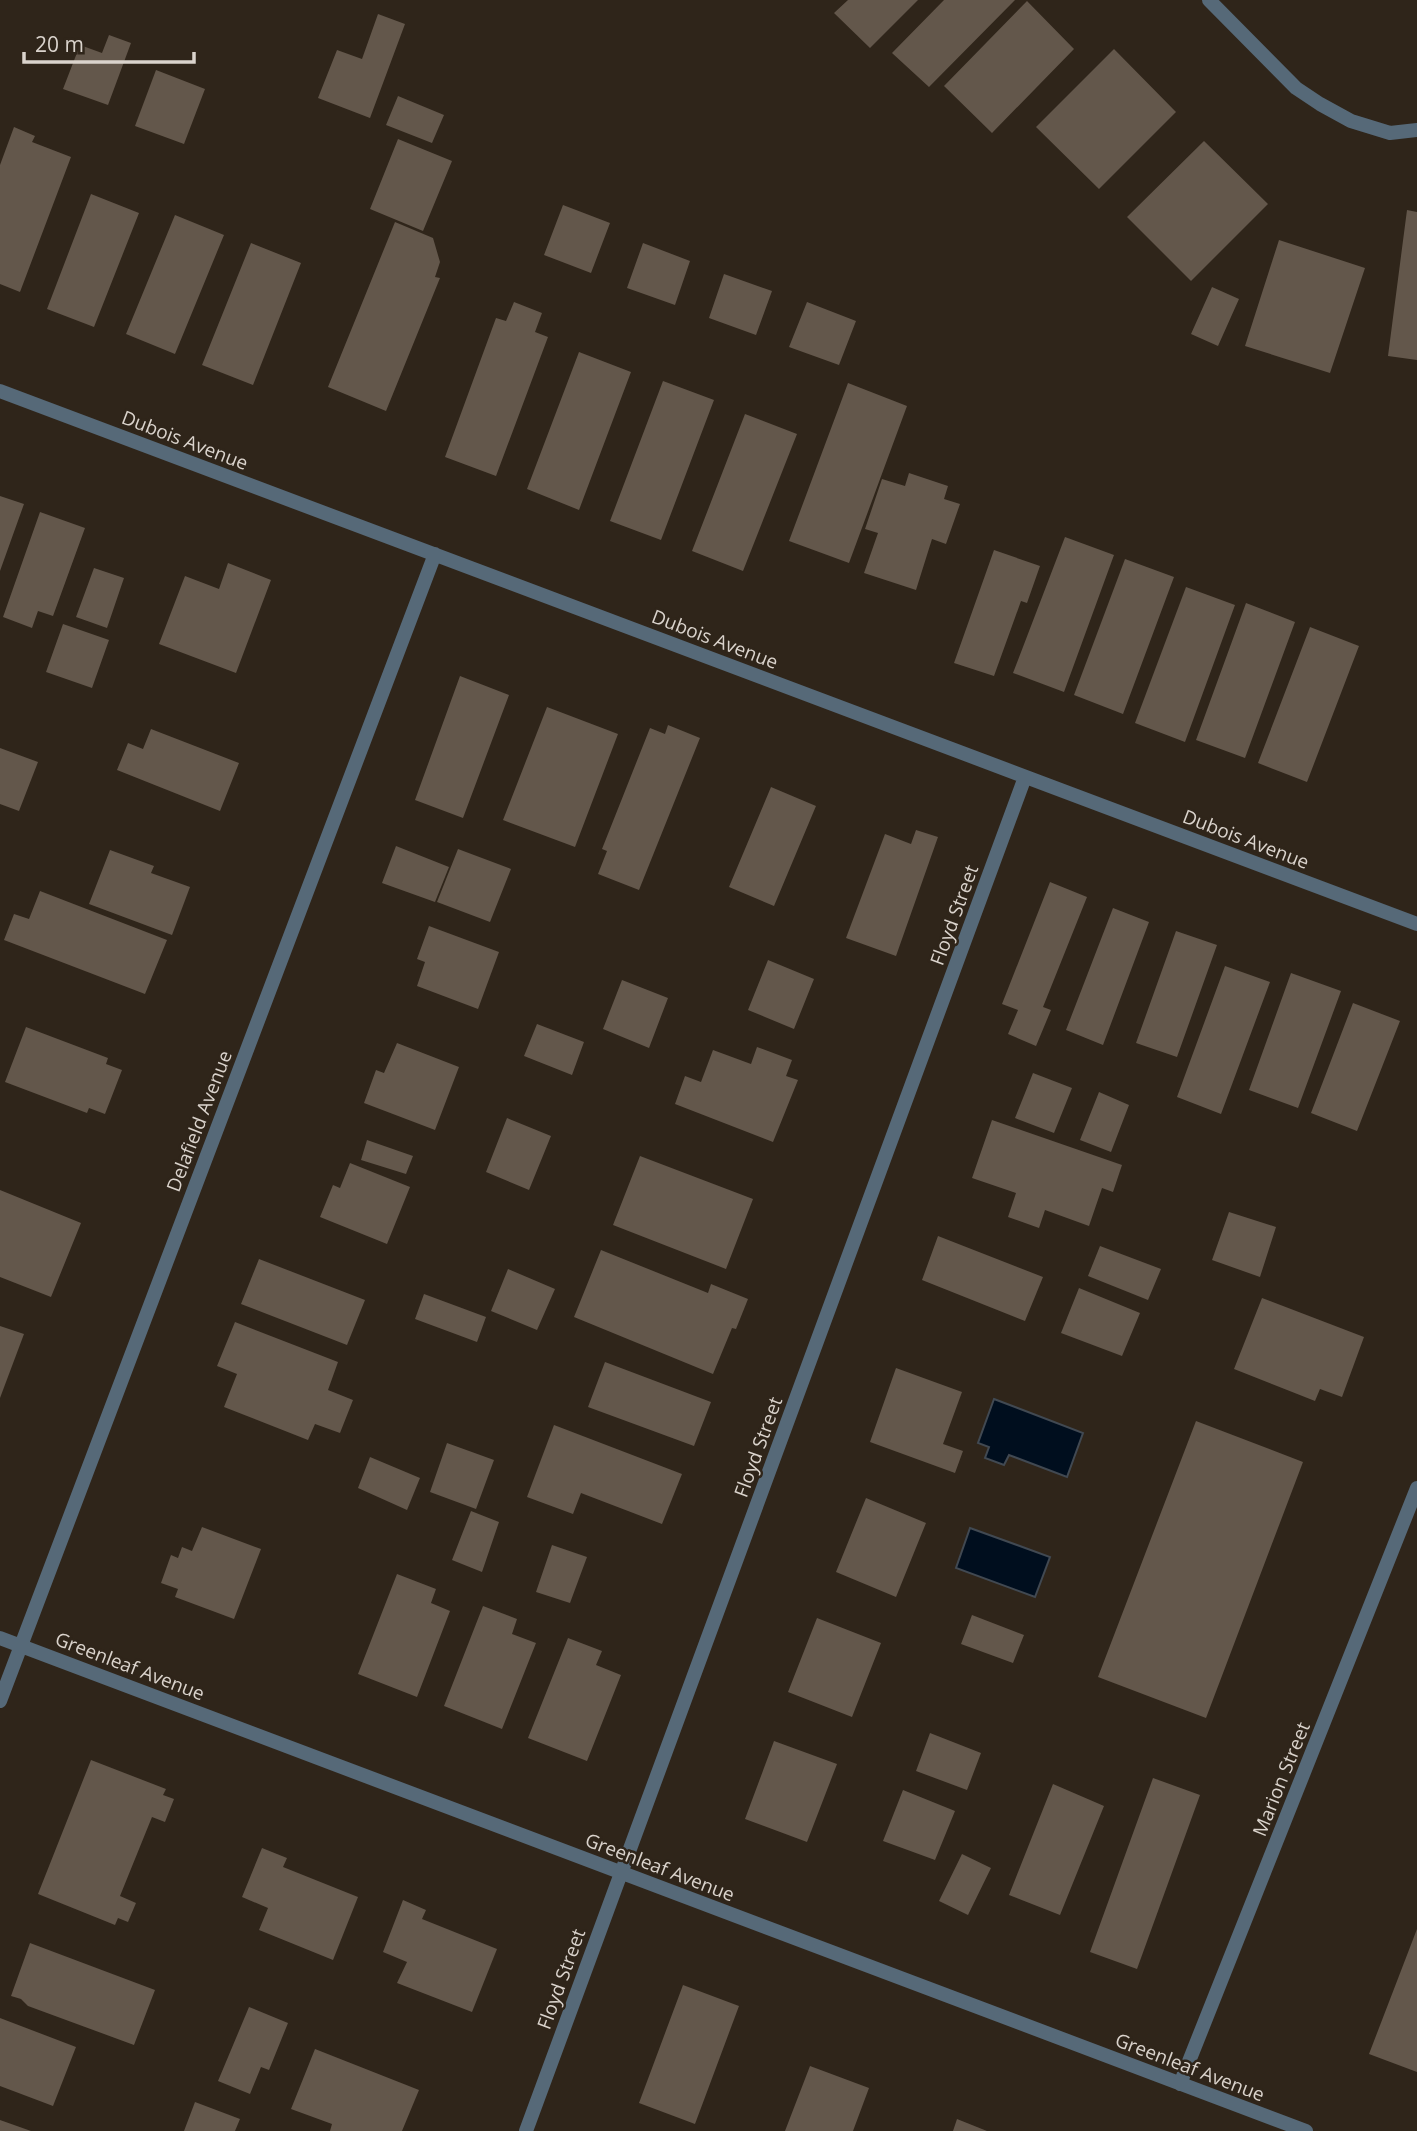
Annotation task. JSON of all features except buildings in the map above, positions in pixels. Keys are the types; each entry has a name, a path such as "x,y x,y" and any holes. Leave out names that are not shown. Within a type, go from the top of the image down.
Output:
{"street":[{"path":"1209,0 1254,49 1296,88 1320,104 1351,121 1390,132 1417,130"},
{"name":"Dubois Avenue","path":"0,391 1417,924"},
{"name":"Delafield Avenue","path":"0,1701 435,554"},
{"name":"Floyd Street","path":"526,2131 1025,777"},
{"name":"Marion Street","path":"1180,2084 1417,1488"},
{"name":"Greenleaf Avenue","path":"0,1637 1306,2131"}],"water":[{"path":"994,1399 1083,1433 1067,1477 1009,1455 1004,1465 985,1458 989,1447 978,1443"},
{"path":"970,1528 1050,1557 1035,1597 956,1568"}]}
